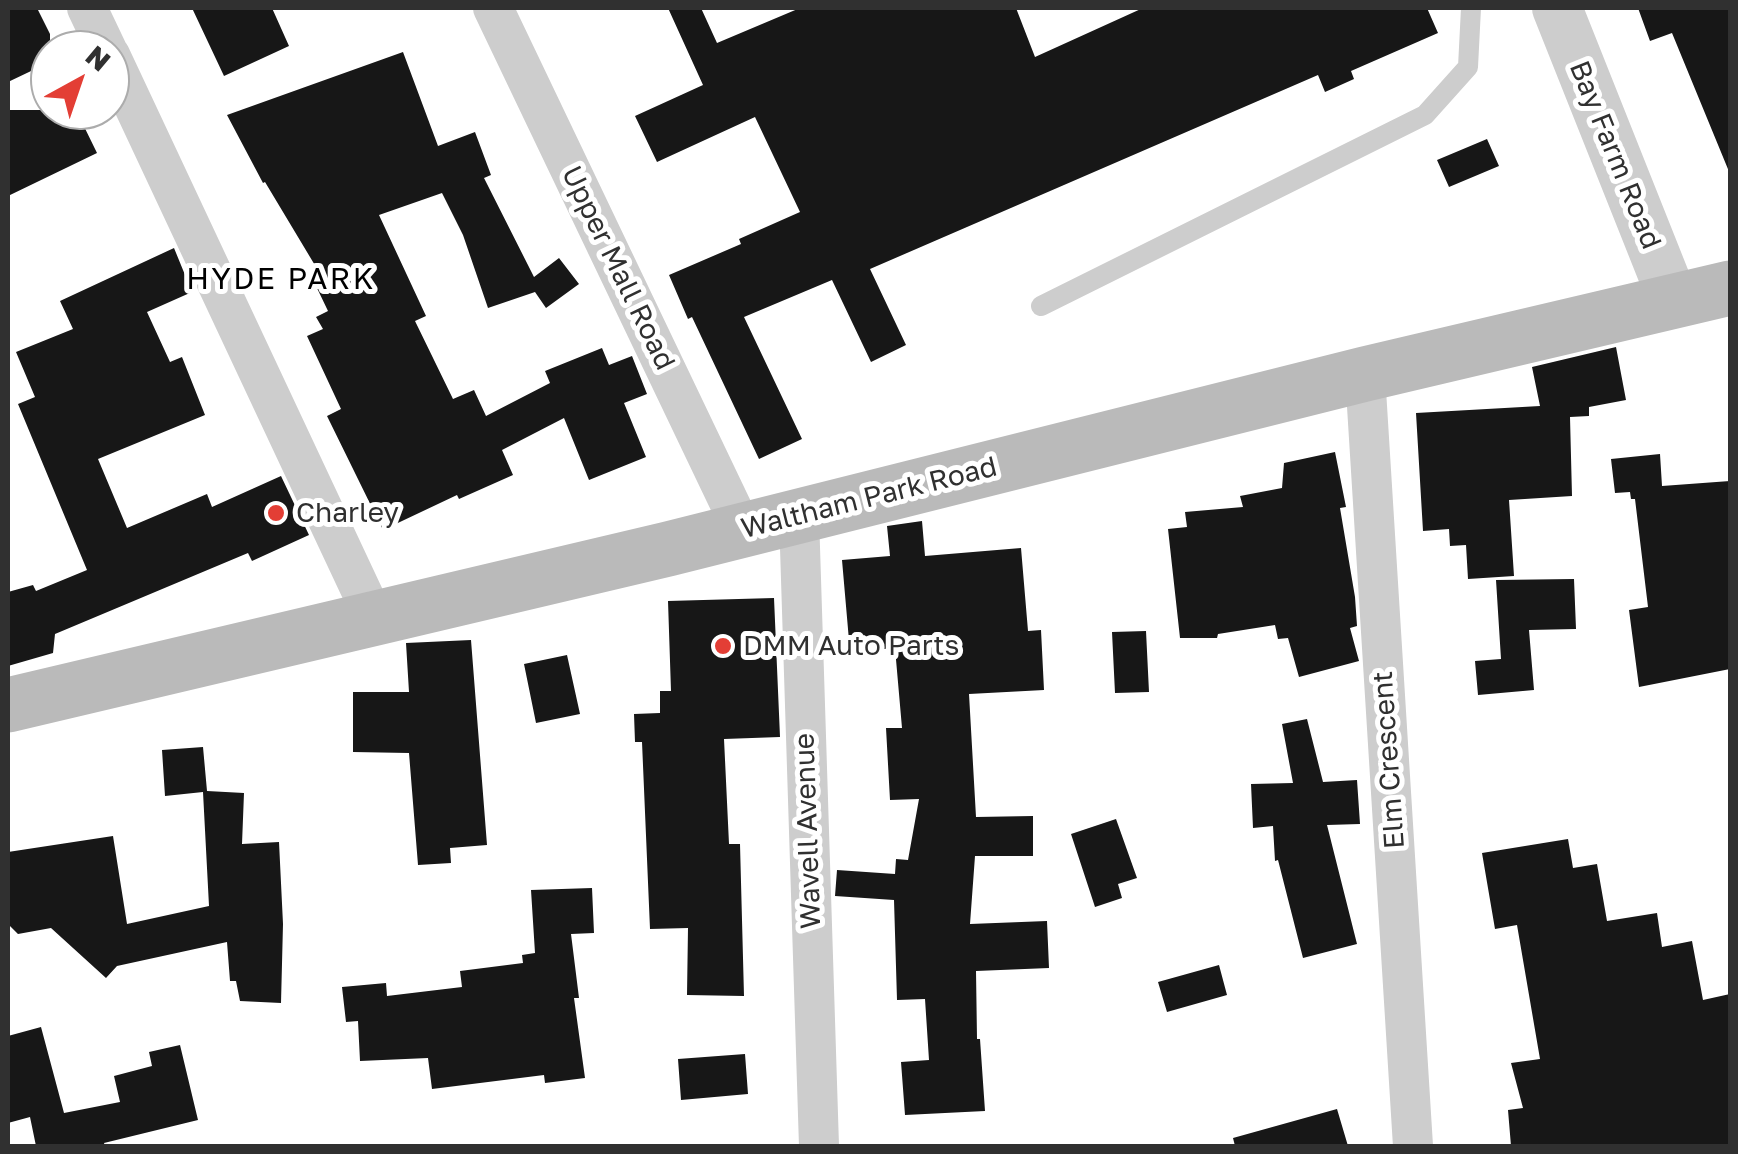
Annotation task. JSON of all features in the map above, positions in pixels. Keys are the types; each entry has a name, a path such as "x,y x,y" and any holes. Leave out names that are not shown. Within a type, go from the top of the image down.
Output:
{"main road":[{"name":"Waltham Park Road","path":"8,705 1730,288"}],"street":[{"name":"Upper Mall Road","path":"492,8 742,529"},
{"name":"Bay Farm Road","path":"1557,8 1674,302"},
{"path":"130,98 374,618"},
{"name":"Elm Crescent","path":"1365,374 1414,1146"},
{"name":"Wavell Avenue","path":"799,516 819,1146"}],"lane":[{"path":"1041,306 1425,115 1468,67 1471,8"}],"building":[{"path":"8,8 37,8 48,30 30,30 30,72 8,82"},
{"path":"192,8 272,8 289,46 224,76"},
{"path":"668,8 701,8 717,43 800,8 1016,8 1035,57 1143,8 1427,8 1438,33 1351,71 1354,79 1325,92 1318,75 870,269 906,345 871,362 832,280 744,317 802,439 759,459 669,275 741,244 739,239 800,212 755,117 657,162 635,116 703,85"},
{"path":"1638,8 1730,8 1730,174 1672,33 1650,41"},
{"path":"403,52 438,146 475,132 491,175 484,178 534,277 559,258 579,284 546,308 535,292 488,308 463,235 442,193 379,215 426,316 415,321 453,399 474,390 486,416 550,383 545,371 602,348 609,365 632,356 647,394 624,403 646,457 589,480 564,418 502,450 513,475 459,499 457,495 383,530 327,416 341,409 307,336 323,329 316,317 328,311 316,286 325,282 263,183 227,115"},
{"path":"8,110 30,110 30,130 86,130 97,153 8,196"},
{"path":"1487,139 1499,166 1449,187 1437,160"},
{"path":"174,248 192,292 147,312 170,362 182,357 205,415 98,459 127,528 207,494 212,507 281,476 309,535 252,561 248,553 55,634 53,653 8,666 8,592 33,585 36,591 87,570 18,404 35,397 16,352 73,329 60,301"},
{"path":"1616,347 1626,400 1589,407 1589,416 1570,417 1572,496 1509,500 1514,576 1468,579 1466,545 1450,546 1449,529 1423,531 1416,413 1540,406 1532,367"},
{"path":"1335,452 1346,507 1340,508 1355,597 1357,626 1350,628 1359,661 1299,677 1288,638 1278,639 1275,625 1218,634 1217,638 1180,638 1168,529 1187,527 1185,512 1243,507 1240,496 1282,488 1284,463"},
{"path":"1660,454 1662,486 1730,481 1730,669 1639,687 1629,610 1648,607 1635,499 1631,499 1630,492 1615,493 1611,459"},
{"path":"922,521 925,556 1021,548 1028,631 1041,630 1044,690 969,694 976,817 1033,816 1033,856 975,856 970,924 1047,921 1049,968 976,971 977,1039 985,1111 905,1115 901,1062 929,1060 925,999 897,1000 894,900 835,896 837,870 895,874 896,859 908,860 919,799 890,800 886,728 902,728 895,648 850,652 842,560 890,556 887,526"},
{"path":"1574,579 1576,629 1529,630 1534,690 1478,695 1475,661 1501,659 1496,580"},
{"path":"774,598 780,737 724,739 729,844 740,844 744,996 687,995 688,928 650,929 642,742 635,742 634,714 660,713 660,691 671,691 668,601"},
{"path":"1146,631 1149,692 1115,693 1112,632"},
{"path":"471,640 487,845 450,848 451,863 418,865 409,753 353,752 353,692 409,692 406,643"},
{"path":"567,655 580,714 536,723 524,664"},
{"path":"1307,719 1323,782 1357,780 1360,824 1327,825 1357,944 1303,958 1278,860 1275,861 1273,826 1253,828 1251,784 1293,783 1282,724"},
{"path":"203,747 207,791 244,793 242,844 279,842 281,1003 240,1001 236,981 230,981 227,942 117,966 106,978 51,928 18,934 8,924 8,852 113,836 127,924 209,906 203,792 165,796 162,750"},
{"path":"1116,819 1137,878 1118,884 1122,898 1095,907 1071,834"},
{"path":"1568,839 1573,868 1597,864 1607,921 1657,913 1662,947 1692,941 1703,1000 1730,994 1730,1146 1511,1146 1508,1110 1523,1108 1511,1063 1540,1059 1517,925 1495,929 1482,853"},
{"path":"592,888 594,933 571,934 579,998 574,998 585,1078 545,1083 544,1075 432,1089 428,1058 360,1061 358,1021 346,1022 342,987 386,983 387,996 462,987 460,971 523,963 522,955 535,953 531,890"},
{"path":"1219,965 1227,995 1167,1012 1158,982"},
{"path":"41,1027 64,1113 120,1102 114,1076 152,1066 149,1052 180,1045 198,1120 104,1143 105,1146 36,1146 30,1117 8,1123 8,1036"},
{"path":"745,1054 748,1094 681,1100 678,1059"},
{"path":"1337,1109 1348,1146 1235,1146 1233,1138"}],"place":[{"name":"Charley","path":"276,513"},
{"name":"DMM Auto Parts","path":"723,646"}],"district":[{"name":"HYDE PARK","path":"281,279"}]}
